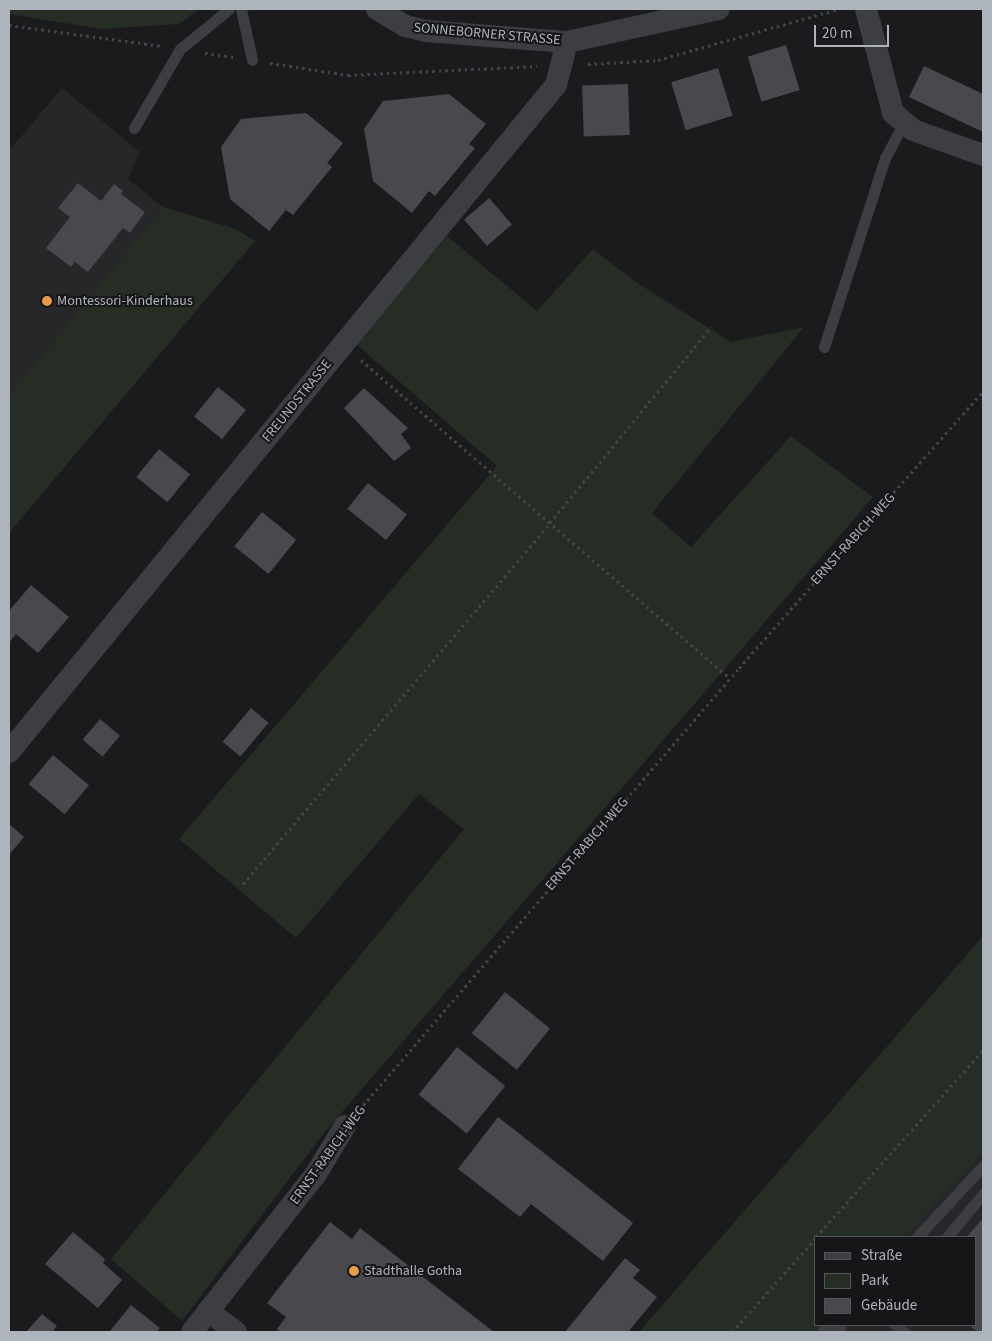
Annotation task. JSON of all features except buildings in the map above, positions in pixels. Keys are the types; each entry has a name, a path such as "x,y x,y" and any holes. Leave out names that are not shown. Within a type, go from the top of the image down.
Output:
{"street":[{"name":"SONNEBORNER STRASSE","path":"378,9 405,26 426,31 567,42 718,9"},
{"path":"866,9 893,113 914,130 983,155"},
{"name":"FREUNDSTRASSE","path":"9,752 556,86 567,42"},
{"name":"ERNST-RABICH-WEG","path":"192,1332 316,1174 345,1126"},
{"path":"208,1311 236,1332"}],"lane":[{"path":"134,128 180,49 229,9"},
{"path":"241,9 252,60"},
{"path":"824,347 885,158 904,123"},
{"path":"918,1236 983,1166"},
{"path":"948,1236 983,1194"}],"path":[{"path":"9,25 180,49"},
{"path":"243,884 550,523 711,327"},
{"path":"343,345 730,678"},
{"name":"ERNST-RABICH-WEG","path":"345,1126 730,678 983,391"},
{"path":"818,1236 983,1050"},
{"path":"732,1332 814,1240"}],"shaded area":[{"name":"Montessori-Kinderhaus","path":"62,88 140,152 128,179 163,207 9,396 9,151"},
{"path":"983,1153 983,1332 817,1332 823,1326 977,1326 977,1236 906,1236"}],"green space":[{"path":"9,9 199,9 179,24 101,29 9,14"},
{"path":"163,207 236,229 255,241 9,533 9,396"},
{"path":"447,236 537,311 593,249 639,284 731,342 804,327 652,513 691,547 791,436 873,497 324,1133 182,1321 111,1259 464,829 419,794 296,938 179,839 497,466 356,344"},
{"path":"983,936 983,1153 906,1236 814,1236 814,1326 823,1326 817,1332 639,1332"}],"place":[{"name":"Montessori-Kinderhaus","path":"47,301"},
{"name":"Stadthalle Gotha","path":"354,1271"}]}
